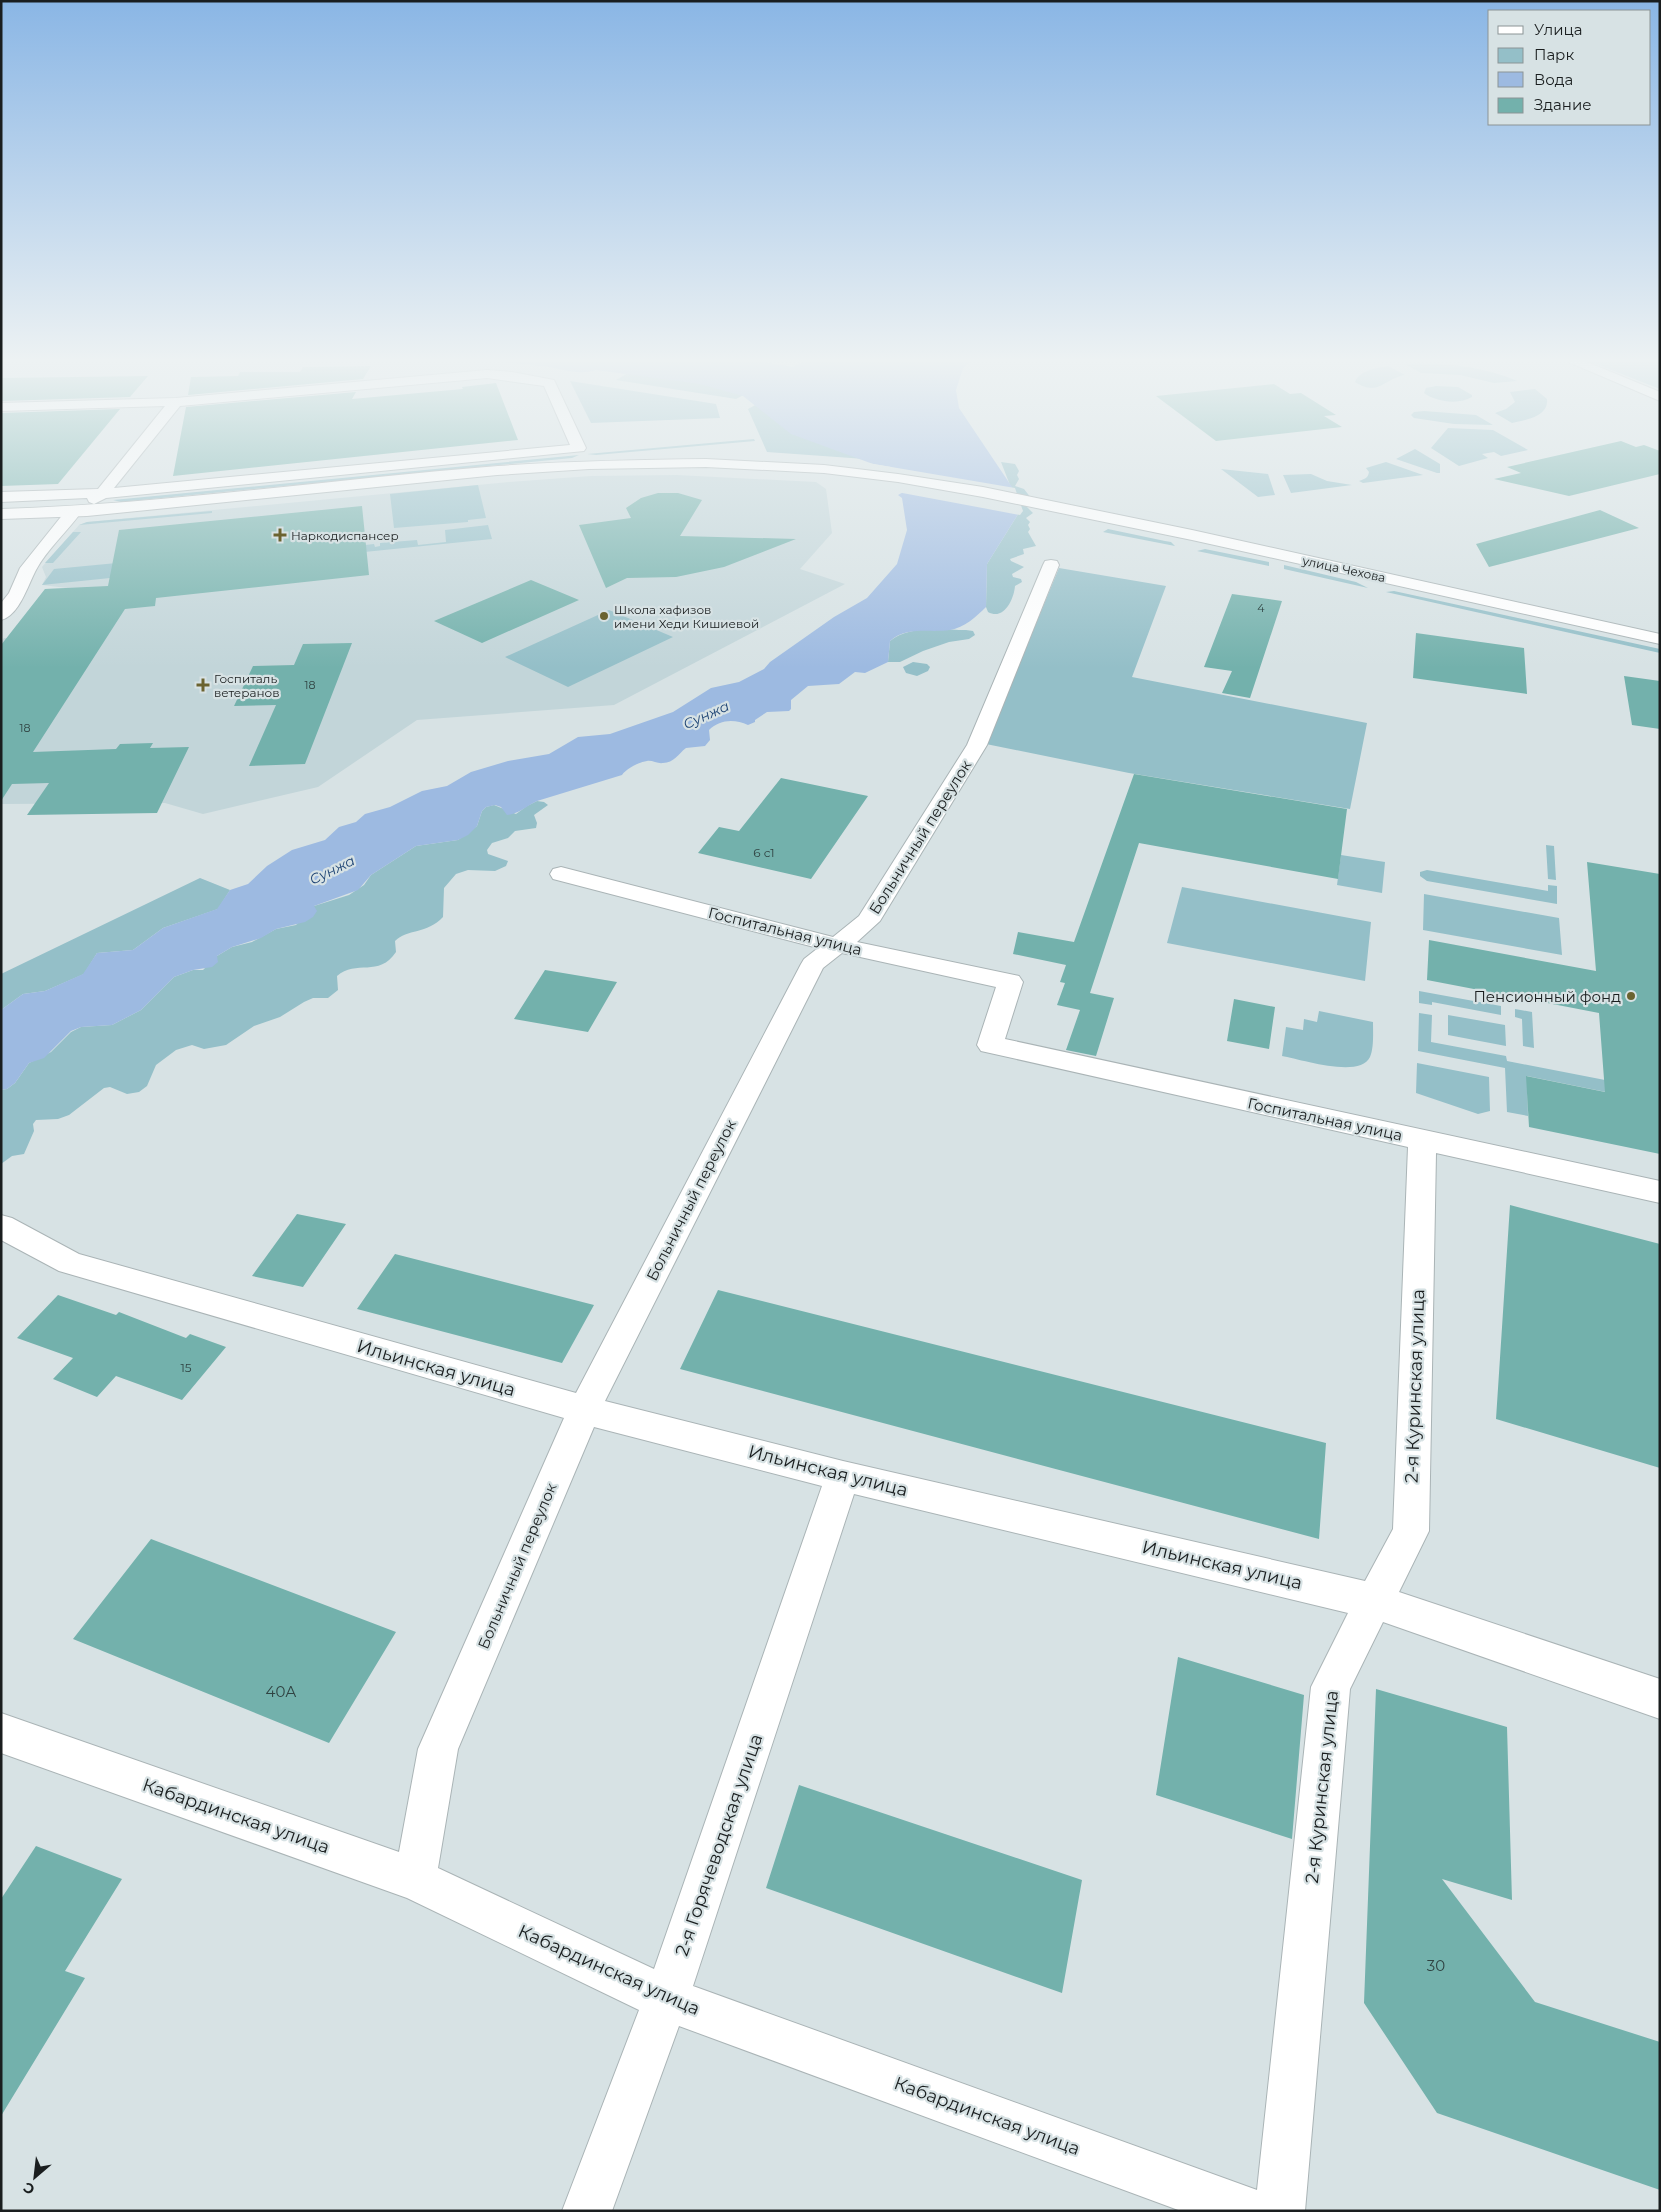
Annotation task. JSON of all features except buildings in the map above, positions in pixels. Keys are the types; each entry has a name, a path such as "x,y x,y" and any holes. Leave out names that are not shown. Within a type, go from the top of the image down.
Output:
{"street":[{"path":"1,615 17,594 28,568 80,511 102,493 128,461"},
{"path":"1,496 145,491 446,461"},
{"path":"587,461 589,465"},
{"name":"улица Чехова","path":"1,514 80,511 477,473 589,465 714,463 824,470 898,478 1029,501 1660,638"},
{"name":"Больничный переулок","path":"415,1880 438,1749 584,1410 813,964 868,921 977,745 1051,565"},
{"name":"Госпитальная улица","path":"561,874 837,945 1010,982 990,1045 1660,1192"},
{"name":"2-я Куринская улица","path":"1280,2211 1331,1686 1411,1531 1422,1140"},
{"name":"Ильинская улица","path":"1,1226 70,1263 584,1410 843,1476 1374,1600 1660,1699"},
{"name":"2-я Горячеводская улица","path":"587,2211 666,2000 843,1476"},
{"name":"Кабардинская улица","path":"1,1733 415,1880 666,2000 1249,2211"}],"shaded area":[{"path":"677,475 816,482 826,489 832,533 800,569 845,584 614,705 417,720 318,787 203,814 165,803 1,804 1,642 4,638 13,638 32,619 22,619 45,589 67,588 42,585 46,577 42,567 79,525 87,522 509,482 591,476"}],"green space":[{"path":"515,461 539,461 121,502 113,500"},
{"path":"1403,461 1435,461 1440,464 1440,473"},
{"path":"1452,461 1476,461 1459,466"},
{"path":"1001,462 1015,464 1019,471 1017,475 1019,479 1015,486 1024,489 1031,498 1026,506 1033,513 1026,518 1030,522 1028,532 1036,546 1023,549 1024,554 1010,559 1024,567 1012,574 1013,577 1021,579 1022,582 1015,586 1013,597 1007,607 999,614 994,614 988,612 986,607 987,564 1020,511"},
{"path":"1386,462 1423,475 1363,483 1359,481 1368,476 1369,472 1366,468"},
{"path":"1221,469 1268,474 1275,495 1258,497"},
{"path":"1311,474 1327,481 1352,485 1291,493 1283,475"},
{"path":"478,485 486,518 468,520 468,522 394,528 390,494"},
{"path":"212,511 212,513 79,525 87,522"},
{"path":"488,525 492,539 217,567 365,545 374,544 375,547 380,546 380,543 417,540 418,545 446,542 445,530"},
{"path":"1108,529 1171,542 1175,546 1103,532"},
{"path":"73,532 81,532 53,563 45,563"},
{"path":"1205,549 1269,562 1269,566 1197,551"},
{"path":"190,556 188,570 42,585 54,569"},
{"path":"1284,565 1356,582 1368,588 1284,569"},
{"path":"1059,568 1166,586 1132,677 1367,723 1350,809 1129,773 986,744"},
{"path":"1394,591 1660,649 1660,653 1386,592"},
{"path":"609,610 673,637 568,687 505,657"},
{"path":"916,630 973,631 975,635 969,639 949,642 923,651 900,662 888,662 890,641 898,636"},
{"path":"913,662 927,664 930,667 928,671 917,676 906,673 903,667"},
{"path":"537,801 548,805 534,815 537,823 536,828 515,831 508,838 492,843 487,850 488,854 508,861 506,866 495,871 468,870 456,874 444,888 443,917 424,929 400,937 395,941 396,952 389,960 375,967 344,971 337,976 338,990 328,998 313,998 304,1002 280,1017 254,1026 226,1045 204,1049 192,1045 176,1050 156,1065 147,1086 139,1092 127,1094 110,1087 104,1088 69,1115 58,1119 36,1120 33,1124 34,1131 24,1154 12,1156 1,1164 1,1090 7,1089 15,1083 29,1063 51,1052 71,1032 81,1027 112,1025 141,1010 174,977 193,970 203,970 217,956 232,947 252,942 276,929 296,925 314,906 349,895 364,885 371,875 416,846 458,840 477,826 482,811 486,807 494,805 516,814"},
{"path":"1546,845 1554,846 1556,880 1548,879"},
{"path":"1341,855 1385,862 1382,893 1337,885"},
{"path":"1427,870 1548,891 1548,885 1557,886 1557,904 1427,881 1420,876 1420,872"},
{"path":"200,878 230,890 218,909 163,928 133,950 97,953 84,974 45,991 23,994 1,1010 1,974"},
{"path":"1182,887 1371,922 1365,981 1167,943"},
{"path":"1424,894 1559,918 1562,955 1423,930"},
{"path":"1419,991 1501,1006 1501,1015 1432,1002 1432,1005 1419,1003"},
{"path":"1515,1009 1532,1012 1534,1048 1523,1046 1522,1019 1515,1017"},
{"path":"1319,1011 1373,1022 1371,1053 1364,1063 1355,1067 1329,1066 1282,1056 1286,1027 1303,1030 1304,1019 1317,1022"},
{"path":"1419,1013 1432,1015 1431,1042 1506,1056 1507,1061 1605,1080 1606,1092 1527,1076 1528,1116 1507,1112 1505,1068 1418,1051"},
{"path":"1448,1015 1505,1025 1506,1046 1448,1035"},
{"path":"1417,1063 1489,1077 1490,1111 1478,1114 1416,1093"}],"water":[{"name":"Сунжа","path":"865,461 995,461 1012,487 1020,511 987,564 986,607 970,621 955,629 919,631 897,636 890,641 888,662 865,673 855,672 839,684 808,686 791,700 791,709 789,711 767,712 748,725 728,721 713,726 709,730 710,740 705,746 686,748 670,762 649,761 640,763 622,775 537,801 507,815 501,807 495,805 486,807 482,811 477,826 468,835 458,840 416,846 371,875 358,890 314,906 317,911 313,917 305,922 276,929 261,938 232,947 217,956 218,962 212,967 193,970 174,977 141,1010 112,1025 81,1027 71,1031 44,1058 29,1063 15,1083 7,1089 1,1090 1,1010 23,994 45,991 83,974 97,953 133,950 163,928 217,909 230,890 248,884 267,866 292,850 325,840 339,827 356,822 365,814 390,807 422,791 447,786 471,772 508,761 549,754 578,737 610,734 673,712 711,688 739,682 764,669 770,662 834,617 867,598 897,564 907,530 902,498 898,495 909,489 907,482 891,467"}],"pier":[{"path":"862,462 1015,488 1023,511 1020,515 897,492 906,487 904,480 890,469"}],"place":[{"name":"Наркодиспансер","path":"280,535"},
{"name":"Школа хафизов имени Хеди Кишиевой","path":"604,616"},
{"name":"Госпиталь ветеранов","path":"203,685"},
{"name":"Пенсионный фонд","path":"1631,996"}]}
